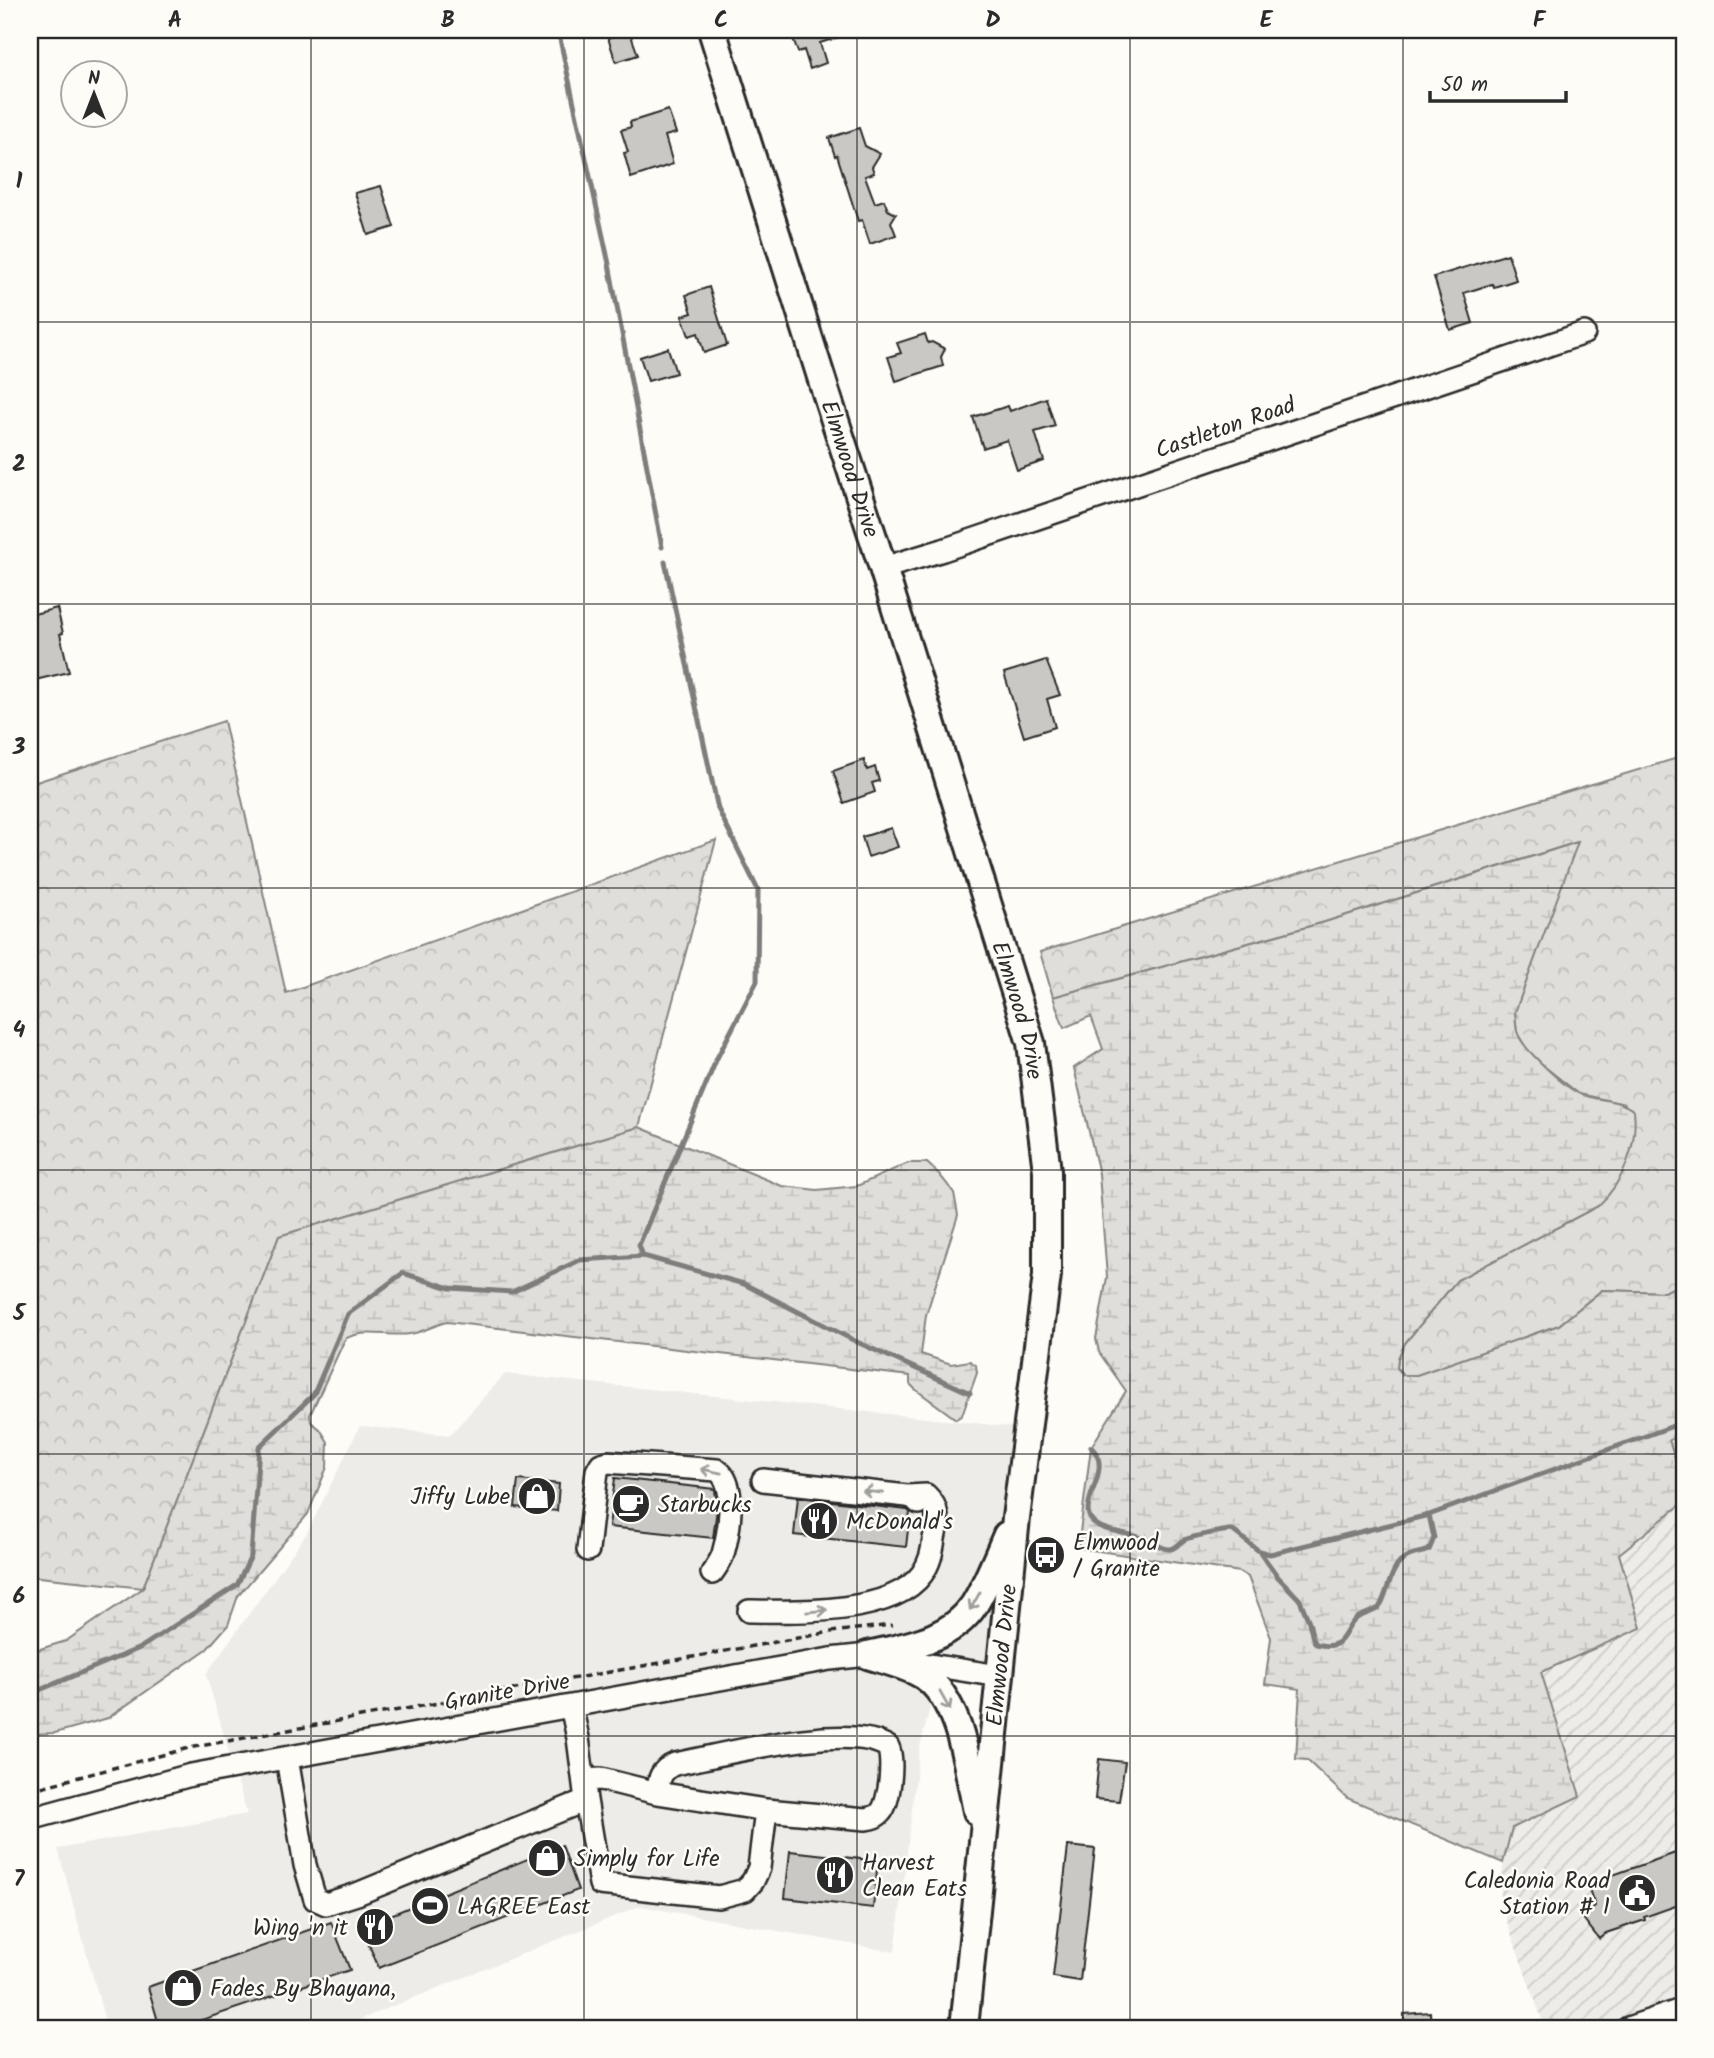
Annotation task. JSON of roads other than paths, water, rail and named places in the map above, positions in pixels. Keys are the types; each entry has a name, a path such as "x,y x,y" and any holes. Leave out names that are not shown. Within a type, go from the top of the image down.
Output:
{"main road":[{"name":"Elmwood Drive","path":"712,30 1031,1043 1047,1171 1047,1275 1016,1518 964,2028"},
{"path":"868,1655 917,1644 944,1633 959,1622 975,1604 1016,1518"},
{"path":"868,1655 922,1674 935,1684 946,1700 962,1744 982,1834"}],"street":[{"name":"Castleton Road","path":"883,568 1584,333"},
{"path":"588,1550 597,1471 601,1464 608,1462 717,1470 724,1474 728,1482 730,1499 723,1556 712,1573"},
{"path":"749,1611 815,1612 884,1599 901,1593 923,1573 933,1545 918,1502 907,1496 763,1480"},
{"name":"Granite Drive","path":"30,1819 159,1783 830,1658 868,1655 999,1676"},
{"path":"571,1706 600,1884 719,1897 745,1890 759,1868 766,1810"},
{"path":"287,1758 305,1865 315,1899 326,1904 357,1894 585,1790 601,1779 657,1793 766,1810 866,1819 875,1817 883,1811 887,1800 892,1755 888,1747 869,1738 812,1739 674,1764 660,1774 657,1793"},
{"path":"1628,2028 1684,2009"}],"waterway":[{"path":"558,30 609,264 662,547"},
{"path":"643,1256 639,1245 717,1058 757,981 758,890 718,809 665,562"},
{"path":"30,1694 140,1648 237,1585 251,1556 259,1447 314,1394 348,1314 403,1273 450,1288 512,1292 580,1260 643,1256 744,1284 857,1342 970,1393"},
{"path":"1091,1447 1098,1457 1099,1468 1088,1512 1092,1521 1103,1528 1145,1539 1168,1549 1175,1548 1187,1539 1232,1530 1259,1551 1270,1554 1429,1515 1684,1422"},
{"path":"1260,1552 1278,1577 1300,1600 1316,1644 1333,1645 1339,1642 1357,1618 1379,1608 1393,1573 1401,1561 1429,1550 1434,1538 1429,1515"}],"place":[{"name":"Jiffy Lube","path":"537,1496"},
{"name":"Starbucks","path":"631,1504"},
{"name":"McDonald's","path":"819,1521"},
{"name":"Elmwood / Granite","path":"1046,1555"},
{"name":"Simply for Life","path":"547,1858"},
{"name":"Harvest Clean Eats","path":"835,1875"},
{"name":"Caledonia Road Station # 1","path":"1637,1893"},
{"name":"LAGREE East","path":"430,1906"},
{"name":"Wing 'n it","path":"375,1927"},
{"name":"Fades By Bhayana,","path":"183,1988"}]}
